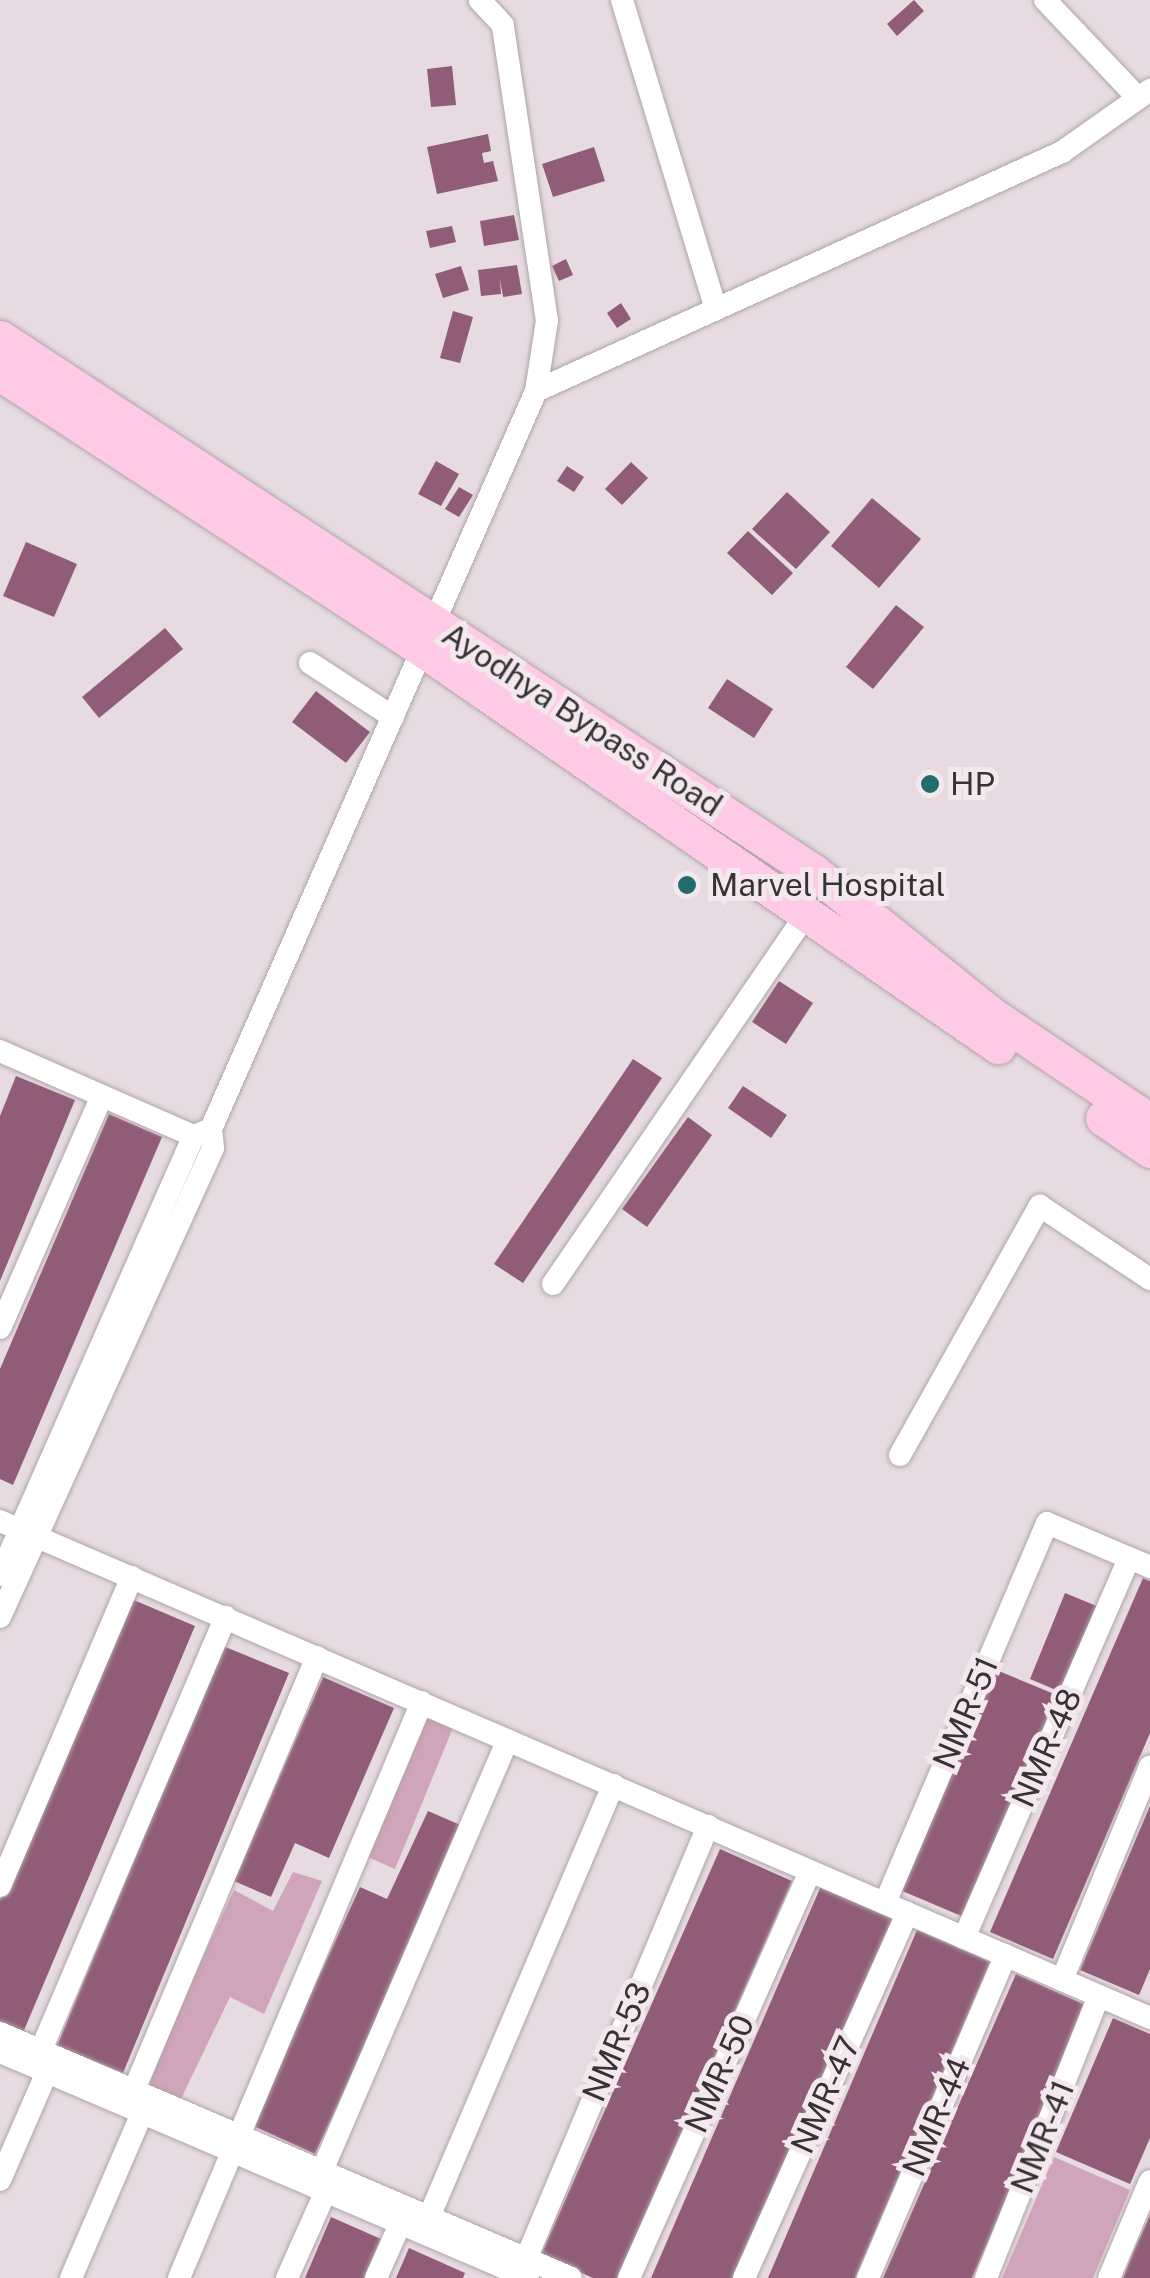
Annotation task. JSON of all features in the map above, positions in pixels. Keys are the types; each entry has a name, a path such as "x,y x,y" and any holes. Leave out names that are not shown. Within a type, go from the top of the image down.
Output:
{"main road":[{"name":"Ayodhya Bypass Road","path":"0,338 429,637 806,915 1150,1150"},
{"name":"Ayodhya Bypass Road","path":"0,373 828,882 876,916 992,1015 1150,1121"},
{"path":"806,915 828,882"},
{"path":"854,947 876,916"}],"street":[{"path":"202,1132 394,717 536,390 548,321 503,25 480,0"},
{"path":"622,0 716,309"},
{"path":"536,390 1062,152 1144,94 1045,0"},
{"path":"310,664 394,717"},
{"path":"554,1284 806,915"},
{"path":"0,1575 19,1529 214,1148 202,1132 2,1058"},
{"path":"0,1328 102,1096"},
{"path":"900,1455 1040,1206 1150,1279"},
{"name":"NMR-51","path":"885,1903 1046,1523 1140,1562"},
{"path":"19,1529 1145,2016 1150,1992"},
{"path":"0,1617 19,1529"},
{"name":"NMR-48","path":"964,1938 1140,1562"},
{"path":"0,1886 132,1577"},
{"path":"0,2180 44,2061 226,1618"},
{"path":"134,2090 317,1657"},
{"path":"179,2278 422,1702"},
{"path":"288,2278 324,2181 508,1740"},
{"path":"1062,1980 1150,1766"},
{"path":"376,2278 412,2216 613,1785"},
{"name":"NMR-53","path":"527,2268 708,1826"},
{"name":"NMR-50","path":"629,2278 810,1871"},
{"name":"NMR-47","path":"744,2278 907,1912"},
{"name":"NMR-44","path":"868,2278 1006,1956"},
{"name":"NMR-41","path":"986,2278 1099,1996"},
{"path":"0,2033 142,2113 236,2143"},
{"path":"0,2052 44,2061 134,2090 236,2143 324,2181 527,2268 571,2278"},
{"path":"71,2278 142,2113"},
{"path":"1109,2278 1150,2181"},
{"path":"412,2216 484,2269 527,2268"}],"shaded area":[{"path":"422,1702 457,1718 395,1869 354,1851"},
{"path":"293,1872 322,1881 264,2014 230,1997 179,2103 144,2086 234,1890 273,1911"},
{"path":"1054,2157 1130,2190 1093,2278 1002,2278"}],"building":[{"path":"914,0 924,11 897,36 887,24"},
{"path":"452,66 456,105 431,107 427,69"},
{"path":"488,134 491,151 482,153 484,163 493,161 498,181 437,194 427,147"},
{"path":"594,147 605,181 553,197 542,164"},
{"path":"514,215 519,240 484,246 480,221"},
{"path":"452,226 456,242 430,248 426,231"},
{"path":"566,259 573,275 559,281 552,266"},
{"path":"517,265 522,294 503,297 500,279 501,294 481,296 478,270"},
{"path":"461,266 469,290 443,298 435,274"},
{"path":"621,303 631,319 617,328 607,313"},
{"path":"453,311 473,317 460,363 440,358"},
{"path":"436,461 459,474 441,506 418,494"},
{"path":"631,462 648,478 622,505 605,489"},
{"path":"567,466 584,477 574,492 557,481"},
{"path":"459,487 473,495 459,517 445,509"},
{"path":"787,492 830,532 796,569 752,529"},
{"path":"872,498 921,539 879,588 831,546"},
{"path":"748,531 793,573 772,595 727,553"},
{"path":"26,542 77,564 54,617 3,596"},
{"path":"896,605 924,627 873,689 846,667"},
{"path":"165,628 183,649 99,718 82,697"},
{"path":"727,679 773,709 754,738 708,708"},
{"path":"316,691 370,732 346,763 292,722"},
{"path":"779,981 813,1003 786,1044 752,1022"},
{"path":"633,1059 662,1078 523,1283 494,1264"},
{"path":"16,1076 75,1100 0,1281 0,1116"},
{"path":"743,1086 787,1115 771,1138 728,1108"},
{"path":"109,1114 162,1137 13,1485 0,1479 0,1369"},
{"path":"688,1117 712,1135 647,1227 622,1209"},
{"path":"1143,1578 1150,1581 1150,1733 1053,1959 990,1932"},
{"path":"1065,1593 1099,1607 1063,1693 1030,1679"},
{"path":"129,1598 195,1626 22,2035 0,2025 0,1900"},
{"path":"223,1646 289,1673 123,2073 57,2046"},
{"path":"994,1669 1059,1696 966,1918 900,1890"},
{"path":"323,1677 394,1708 329,1858 295,1843 271,1897 234,1881"},
{"path":"1150,1806 1150,1969 1139,1995 1080,1970"},
{"path":"428,1811 465,1827 315,2154 251,2125 360,1887 387,1899"},
{"path":"720,1849 792,1881 617,2278 593,2278 541,2255"},
{"path":"821,1886 896,1919 740,2278 651,2278"},
{"path":"917,1930 990,1962 885,2208 855,2278 768,2278"},
{"path":"1016,1974 1090,2007 972,2278 883,2278"},
{"path":"1113,2018 1150,2034 1150,2138 1130,2184 1056,2152"},
{"path":"1150,2215 1150,2278 1123,2278 1133,2253"},
{"path":"331,2217 381,2239 364,2278 305,2278"},
{"path":"409,2248 465,2273 463,2278 396,2278"}],"place":[{"name":"HP","path":"930,784"},
{"name":"Marvel Hospital","path":"687,885"}]}
